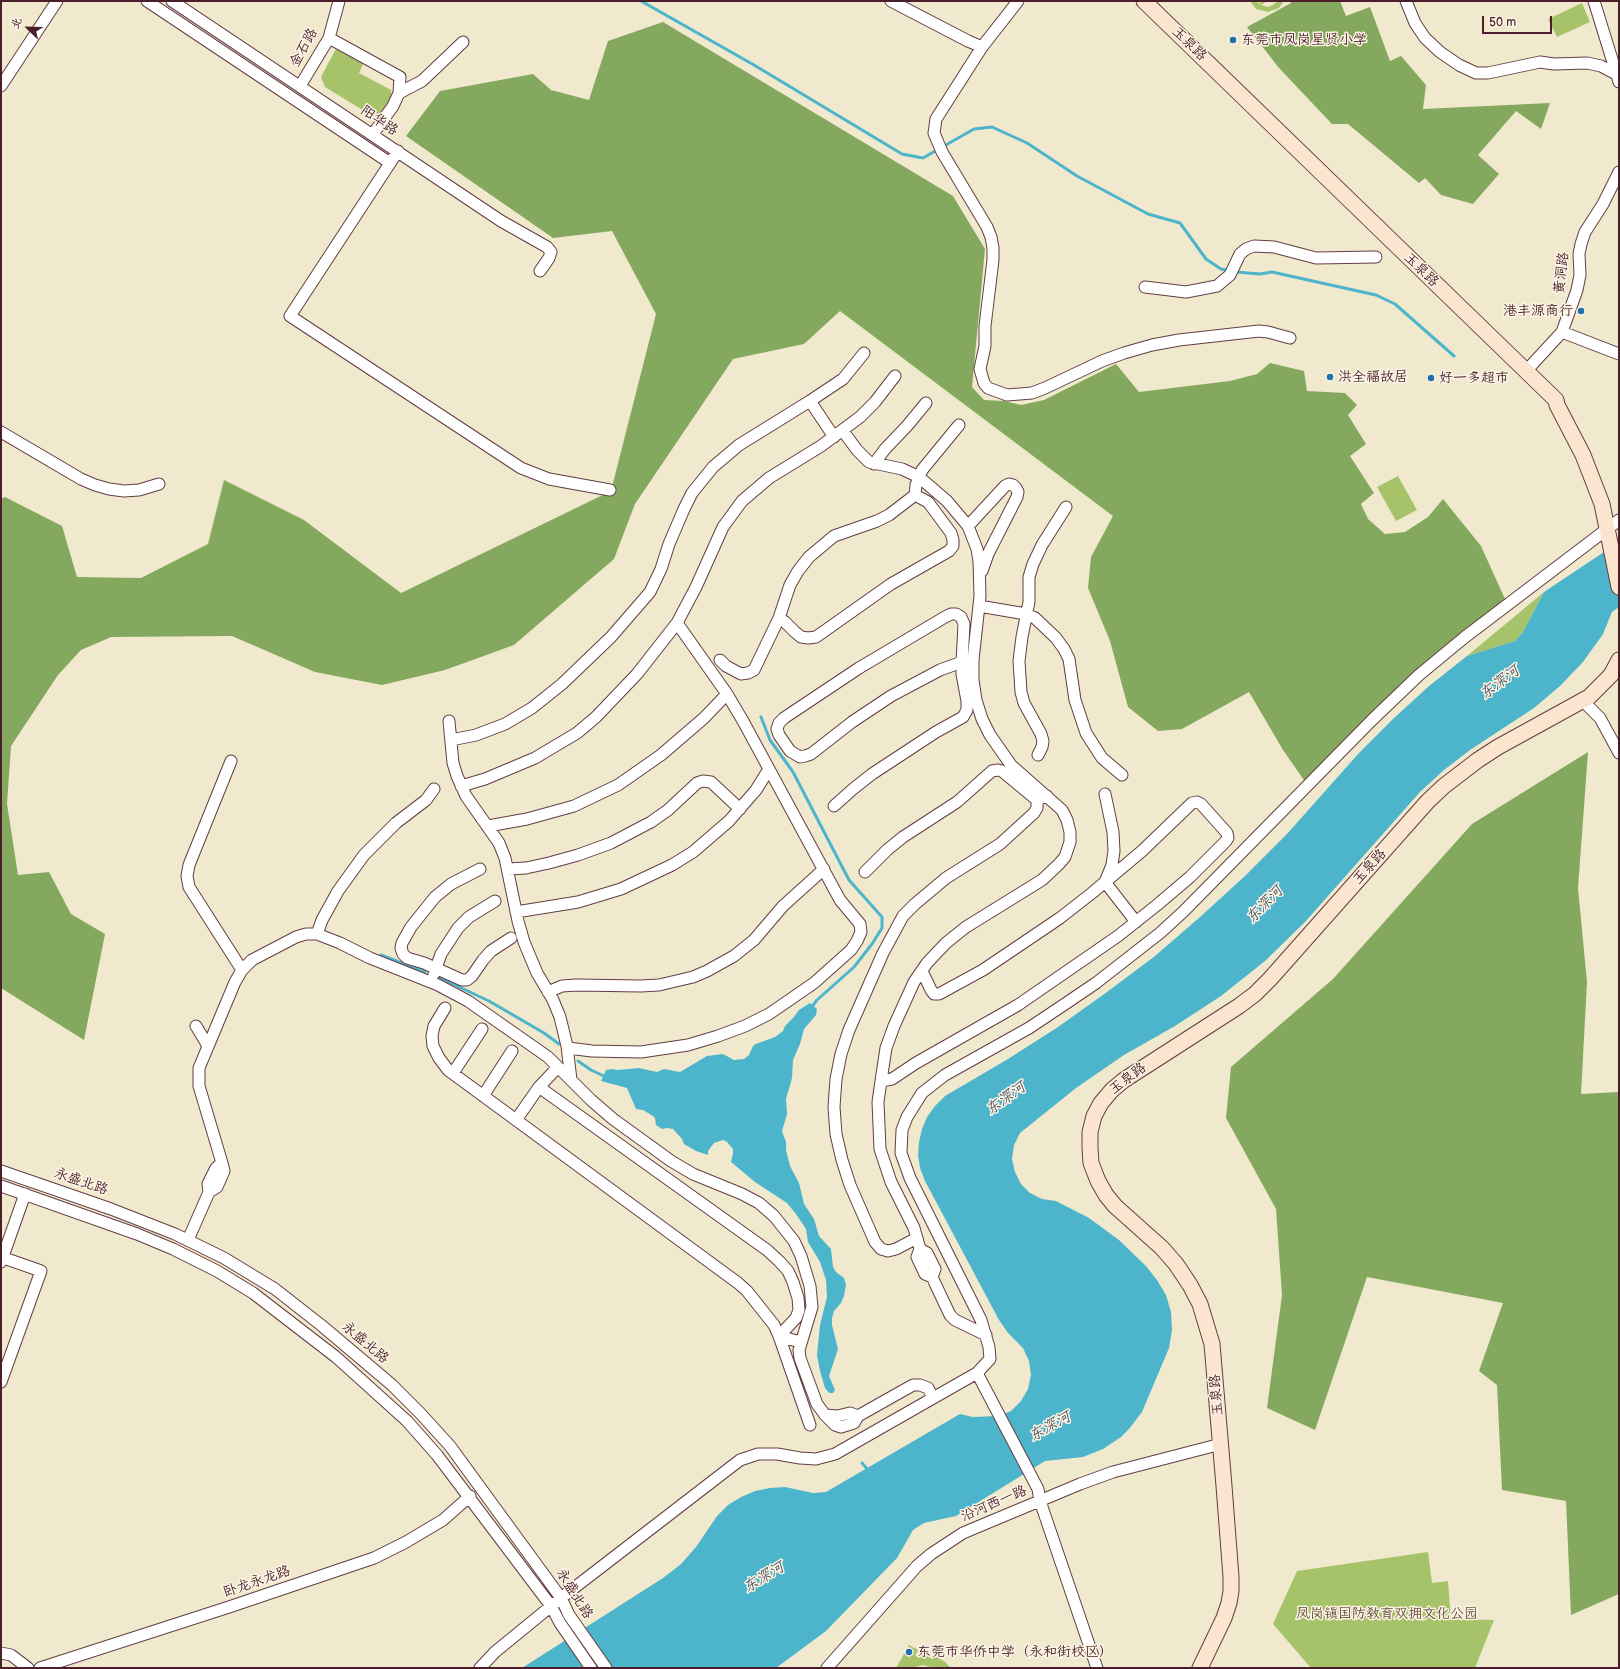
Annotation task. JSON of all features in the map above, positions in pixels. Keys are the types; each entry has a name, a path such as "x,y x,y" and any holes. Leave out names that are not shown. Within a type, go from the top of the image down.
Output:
{"street":[{"path":"1,86 57,1"},
{"name":"阳华路","path":"147,1 390,163"},
{"name":"阳华路","path":"172,1 502,221 547,247 551,252 550,258 540,271"},
{"name":"金石路","path":"300,86 330,38 339,1"},
{"path":"891,1 982,47"},
{"path":"1018,1 982,47 936,120 934,133 939,147 987,227 992,242 993,260 985,346 980,369 984,383 994,391 1007,395 1032,393 1102,361 1146,346 1179,340 1259,331 1290,338"},
{"name":"玉泉路","path":"1144,1 1556,400 1557,405 1583,455 1602,504 1613,524 1611,544 1619,587"},
{"path":"1406,1 1415,23 1425,38 1459,65 1476,73 1492,72 1540,62 1554,64 1587,63 1601,66 1618,78"},
{"path":"1594,1 1618,78"},
{"path":"330,38 400,77 399,93 393,106 373,134"},
{"path":"399,93 422,81 463,42"},
{"path":"398,151 290,316 521,468 549,479 610,490"},
{"name":"黄洞路","path":"1526,371 1562,332 1577,290 1580,275 1579,254 1585,232 1603,204 1619,172"},
{"path":"1146,287 1186,292 1217,286 1232,270 1240,254 1246,249 1264,246 1274,247 1316,258 1376,257"},
{"path":"1562,332 1619,354"},
{"path":"451,740 476,735 505,724 532,708 562,684 611,637 650,592 661,569 669,544 684,509 692,493 705,476 726,455 739,445 844,379 864,353"},
{"path":"461,786 485,779 535,758 577,734 596,717 637,674 677,623 696,587 723,526 742,501 769,478 838,434 875,402 895,376"},
{"path":"810,401 838,434 864,458 874,464 902,469 919,477 947,501 968,526 977,549 980,577 979,606 973,660 973,680 976,700 982,719 990,735 1011,765 1042,798"},
{"path":"874,464 878,456 907,426 926,403"},
{"path":"720,660 726,666 741,674 754,670 779,618 790,585 798,571 818,549 834,536 877,521 889,515 915,495 916,485 922,470 958,425"},
{"path":"1,432 81,479 95,485 109,489 139,490 159,484"},
{"path":"968,526 1005,486 1013,484 1018,492 1017,497 988,554 980,577"},
{"path":"779,618 801,637 816,637 891,584 949,551 953,546 951,533 928,502 915,495"},
{"path":"1038,755 1042,748 1043,741 1041,734 1024,703 1019,678 1022,637 1029,602 1029,577 1033,564 1042,545 1066,507"},
{"path":"480,1668 495,1652 561,1598 740,1460 758,1454 777,1454 816,1459 835,1454 977,1373 990,1359 989,1347 981,1320 910,1178 901,1153 901,1141 905,1124 913,1106 922,1093 945,1075 1029,1028 1059,1008 1160,933 1183,912 1372,720 1419,675 1465,637 1613,524"},
{"path":"979,606 1026,614 1035,618 1045,626 1064,649 1069,659 1075,700 1086,733 1102,758 1122,775"},
{"path":"834,806 872,774 936,732 963,717 967,710 968,701 962,674 962,662 964,624 961,617 956,614 951,614 859,668 784,718 779,723 777,729 779,735 795,755 800,757 805,756 811,754 872,708 940,670 962,662 973,660"},
{"path":"568,1048 592,1051 641,1052 688,1045 745,1026 769,1014 814,983 851,950 858,941 861,932 860,924 840,900 727,694 677,623"},
{"name":"玉泉路","path":"1200,1668 1224,1618 1231,1591 1221,1444 1212,1344 1200,1304 1176,1264 1162,1248 1115,1206 1106,1195 1098,1181 1091,1163 1090,1132 1094,1116 1101,1102 1124,1080 1239,1006 1255,994 1428,801 1444,786 1498,747 1583,701 1601,686 1611,675 1619,660"},
{"path":"488,826 527,819 574,806 618,785 661,755 700,722 727,694"},
{"path":"1583,701 1600,718 1619,753"},
{"path":"449,721 453,763 461,786 466,796 499,843 508,869 516,912 524,942 537,973 553,1000 560,1017 568,1048 571,1080"},
{"path":"231,761 189,865 187,876 189,887 242,970"},
{"path":"516,912 578,902 621,889 648,877 693,852 714,835 740,809 756,790 769,769"},
{"path":"865,872 887,850 903,837 957,802 992,771 1002,771 1062,810 1067,820 1070,842 1068,850 1062,860 1042,880 966,927 946,944 922,971 906,998 894,1026 886,1048 880,1081 878,1102 880,1149 885,1168 914,1228 920,1249 927,1253 935,1269 932,1277 950,1315 955,1320 986,1335"},
{"path":"508,869 526,868 549,863 578,855 611,843 652,822 668,810 697,783 703,781 711,782 740,809"},
{"path":"317,934 322,920 338,891 364,855 396,823 426,800 434,789"},
{"path":"1105,794 1113,832 1114,851 1112,865 1105,882"},
{"path":"917,1238 896,1249 888,1251 881,1250 875,1242 853,1191 842,1160 836,1134 834,1107 836,1079 841,1054 849,1030 883,953 904,916 915,904 946,878 1000,844 1034,813 1042,798"},
{"path":"880,1081 892,1079 916,1063 1018,1005 1072,969 1136,922 1190,877 1226,841 1228,838 1227,833 1201,804 1197,802 1192,803 1142,851 1105,882 1060,918 1024,943 945,992 939,994 934,994 922,971"},
{"path":"480,869 451,884 435,897 415,921 402,943 401,948 403,954 407,958 436,968 462,980 467,980 472,976 491,951 511,938"},
{"path":"548,992 562,986 641,986 659,984 707,971 734,956 754,940 783,906 824,869"},
{"path":"1105,882 1136,922"},
{"path":"432,982 441,954 458,928 475,913 495,901"},
{"path":"188,1240 209,1192 208,1184 216,1168 222,1163 199,1081 199,1068 208,1046 242,970 252,960 296,937 306,934 317,934 340,943 370,958 432,982 468,1001 548,1057 613,1119 671,1161 693,1174 726,1187 759,1203 774,1216 785,1227 801,1256 812,1298 810,1317 800,1342 799,1350 800,1358 817,1404 825,1415 837,1416 850,1413 858,1416 913,1385 920,1384 928,1388 933,1398"},
{"path":"445,1008 434,1026 432,1041 439,1058 453,1073 738,1282 760,1306 774,1325 779,1336 810,1425"},
{"path":"196,1026 208,1046"},
{"path":"453,1073 482,1029"},
{"path":"483,1096 512,1051"},
{"path":"516,1120 539,1087 558,1067"},
{"path":"539,1087 767,1250 780,1261 788,1271 793,1282 798,1298 798,1310 796,1318 779,1336"},
{"name":"永盛北路","path":"1,1171 111,1209 188,1240 224,1258 274,1289 321,1325 392,1385 450,1446 561,1598 569,1615 606,1668"},
{"name":"永盛北路","path":"1,1186 137,1234 173,1249 217,1271 253,1293 336,1357 397,1411 437,1455 470,1496 551,1606 560,1623 591,1668"},
{"path":"1,1382 5,1357 41,1271 2,1259 25,1194"},
{"path":"779,1336 800,1342"},
{"path":"977,1373 1038,1489 1040,1501 1097,1668"},
{"name":"沿河西一路","path":"827,1668 904,1580 931,1554 964,1533 1113,1472 1221,1444"},
{"name":"卧龙永龙路","path":"40,1668 230,1607 374,1558 406,1542 443,1520 470,1496"},
{"path":"1,1653 11,1655 28,1668"}],"green space":[{"path":"1250,1 1256,1 1261,5 1268,7 1278,1 1284,1 1279,8 1268,12 1256,9"},
{"path":"1259,1 1268,1 1261,5"},
{"path":"1290,1 1340,1 1346,16 1370,7 1390,61 1401,56 1426,85 1423,109 1550,103 1541,129 1516,111 1478,155 1499,174 1473,204 1441,195 1425,178 1419,183 1348,124 1332,124 1279,68 1247,27 1291,3"},
{"path":"1582,3 1590,22 1557,37 1548,19"},
{"path":"663,22 953,196 985,249 972,387 984,400 1004,401 1021,405 1044,400 1116,364 1139,392 1230,381 1257,374 1270,363 1304,371 1307,391 1345,393 1357,405 1348,415 1366,444 1350,456 1374,493 1361,504 1368,519 1385,534 1405,532 1428,517 1443,499 1481,546 1505,599 1398,692 1306,783 1283,750 1249,692 1182,729 1158,731 1128,707 1110,641 1088,588 1091,557 1113,516 840,311 804,344 733,359 635,504 614,559 514,645 445,670 382,685 315,672 232,636 111,637 81,650 58,675 11,746 7,804 18,875 49,872 71,914 105,934 84,1040 1,988 1,499 5,497 62,526 77,577 141,578 208,544 224,480 304,520 401,593 611,491 656,314 612,231 553,238 406,136 440,91 533,74 551,90 589,100 608,41"},
{"path":"337,47 364,62 359,73 391,90 392,98 381,115 374,117 325,87 321,77"},
{"path":"1398,476 1417,510 1396,521 1377,487"},
{"path":"1544,592 1523,632 1515,641 1467,656"},
{"path":"1588,752 1578,888 1587,982 1581,1094 1619,1092 1619,1594 1571,1615 1566,1501 1502,1490 1497,1385 1479,1371 1503,1303 1367,1277 1315,1430 1267,1408 1282,1295 1276,1209 1226,1118 1231,1067 1333,979 1472,824"},
{"name":"凤岗镇国防教育双拥文化公园","path":"1428,1552 1432,1583 1448,1581 1451,1619 1494,1620 1475,1668 1311,1668 1273,1624 1297,1571"},
{"path":"909,1645 918,1650 915,1656 929,1655 937,1657 951,1668 935,1668 922,1665 913,1668 896,1668"}],"water":[{"name":"东深河","path":"1619,542 1619,607 1612,612 1603,634 1583,662 1560,686 1534,708 1470,750 1444,770 1420,792 1305,922 1265,961 1221,996 1175,1026 1124,1055 1076,1088 1020,1133 1014,1145 1012,1159 1015,1172 1021,1184 1030,1193 1042,1199 1056,1201 1089,1218 1119,1240 1146,1266 1166,1295 1171,1312 1172,1330 1169,1348 1142,1412 1129,1429 1121,1437 1103,1449 1083,1457 1045,1461 956,1516 924,1523 913,1530 897,1558 826,1631 776,1668 522,1668 663,1578 681,1564 696,1547 717,1516 728,1505 741,1497 755,1491 785,1487 813,1493 826,1492 960,1414 973,1417 999,1416 1011,1411 1021,1401 1028,1389 1031,1375 1029,1361 1023,1348 1008,1333 999,1320 925,1181 920,1168 918,1155 919,1142 927,1117 945,1096 1008,1059 1058,1027 1155,956 1245,876 1287,834 1359,753 1429,686 1467,656 1515,641 1523,632 1544,592"},
{"path":"810,1003 817,1009 816,1015 804,1029 800,1044 793,1060 792,1078 786,1099 787,1114 782,1131 786,1142 786,1150 790,1166 799,1183 804,1204 814,1219 819,1236 831,1249 833,1267 836,1272 844,1278 846,1285 844,1296 841,1303 834,1311 832,1318 832,1325 838,1349 829,1376 835,1390 833,1393 829,1393 825,1388 817,1355 820,1325 827,1297 826,1280 820,1262 808,1242 806,1229 796,1214 787,1203 755,1182 731,1162 733,1149 727,1142 723,1140 714,1143 708,1151 708,1155 696,1151 684,1144 682,1139 673,1129 662,1129 656,1125 655,1118 653,1116 643,1110 636,1109 627,1088 601,1081 606,1070 611,1069 618,1070 639,1068 657,1072 664,1069 680,1072 707,1056 723,1054 734,1060 744,1059 749,1055 753,1046 775,1037 783,1031 785,1026 799,1010"}],"waterway":[{"path":"641,1 754,65 902,154 923,158 974,129 992,127 1027,143 1077,176 1148,214 1180,223 1206,259 1221,269 1260,274 1272,272 1376,295 1395,304 1454,356"},
{"path":"761,717 770,740 793,772 849,880 882,917 882,928 872,944 854,967 817,1000 811,1008"},
{"path":"381,955 425,972"},
{"path":"440,978 489,1001 544,1033 559,1044"},
{"path":"578,1061 591,1070 606,1077"},
{"path":"862,1463 869,1471"}],"place":[{"name":"东莞市凤岗星贤小学","path":"1233,40"},
{"name":"港丰源商行","path":"1581,311"},
{"name":"洪全福故居","path":"1330,377"},
{"name":"好一多超市","path":"1431,378"},
{"name":"东莞市华侨中学（永和街校区）","path":"909,1652"}]}
